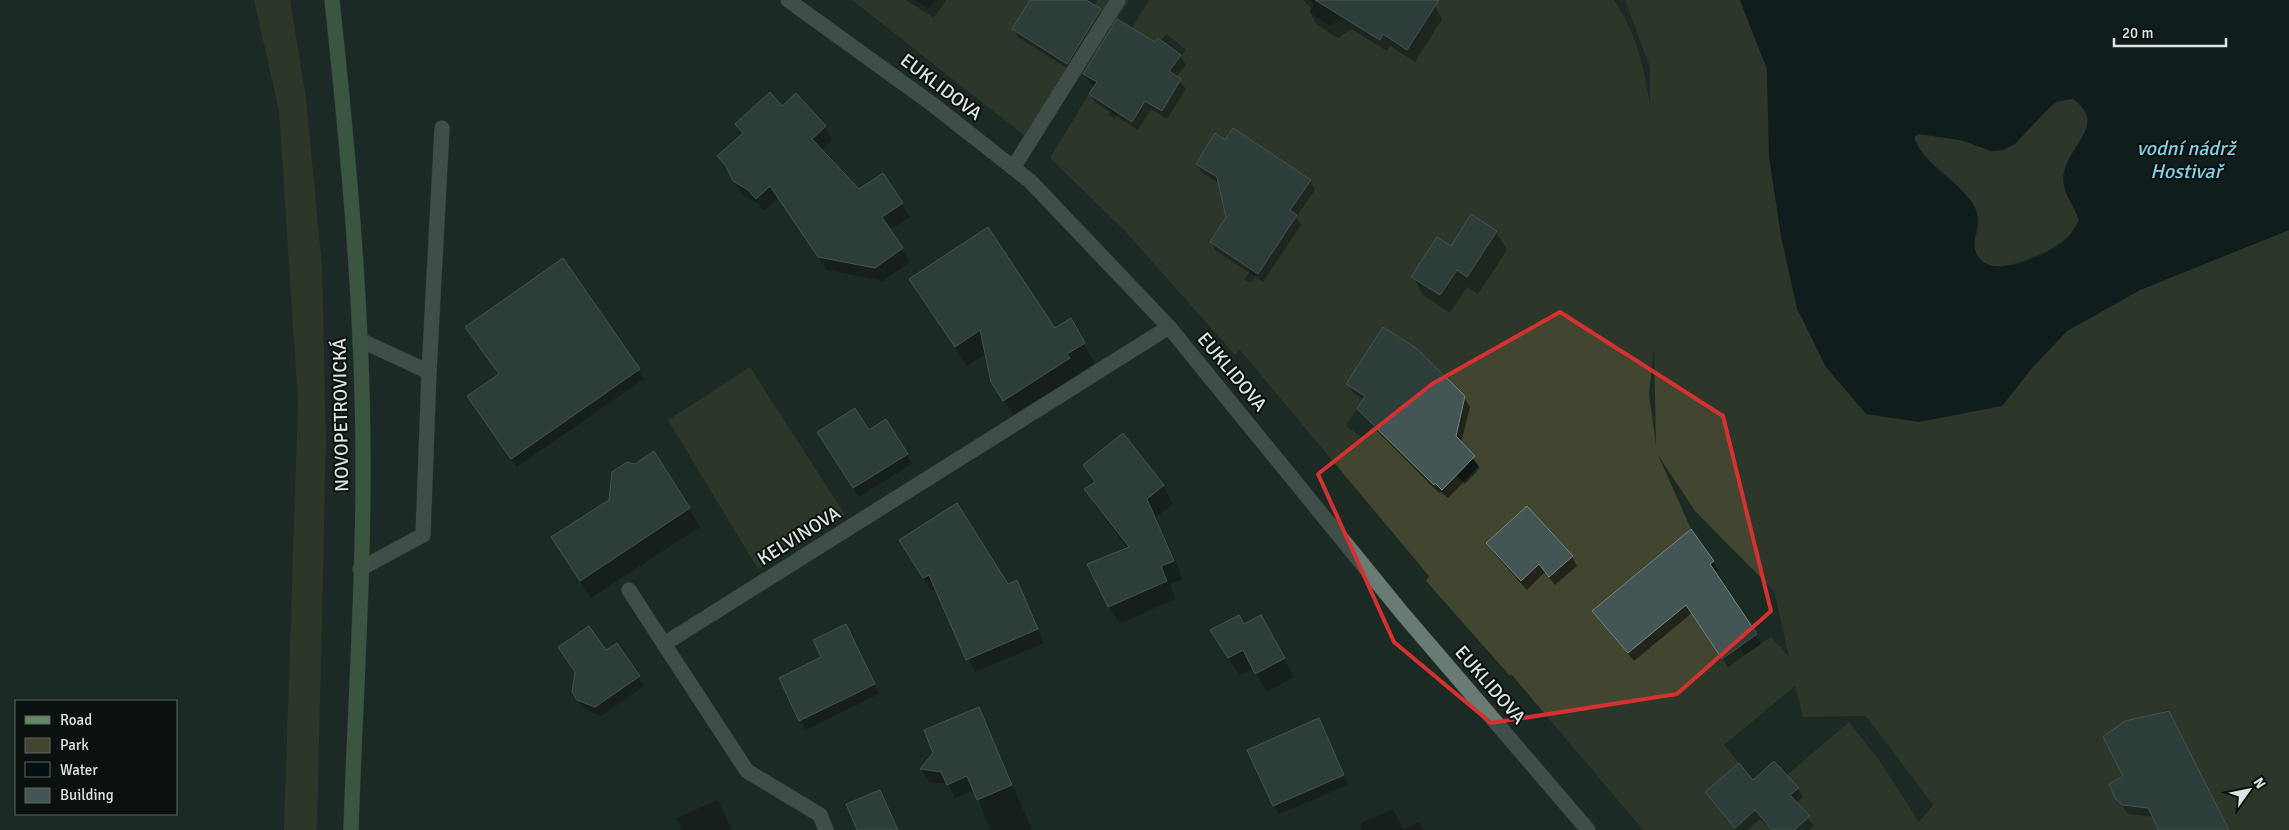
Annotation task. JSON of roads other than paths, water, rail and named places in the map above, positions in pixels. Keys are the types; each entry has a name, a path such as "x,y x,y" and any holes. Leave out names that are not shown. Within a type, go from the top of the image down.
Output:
{"main road":[{"name":"NOVOPETROVICKÁ","path":"332,0 349,155 360,340 363,451 351,830"}],"street":[{"name":"EUKLIDOVA","path":"788,0 932,104 1030,181 1169,328 1403,614 1588,830"},
{"path":"1013,168 1118,0"},
{"path":"360,569 423,535 429,372 442,128"},
{"name":"KELVINOVA","path":"664,644 1169,328"},
{"path":"360,340 429,372"},
{"path":"629,590 747,770 820,815 826,830"}],"water":[{"name":"vodní nádrž Hostivař","path":"1740,0 2289,0 2289,230 2140,290 2067,331 2032,368 2002,406 1919,422 1866,414 1826,367 1797,308 1781,236 1769,156 1767,69","holes":["2073,99 2083,108 2087,117 2087,126 2084,135 2067,163 2063,180 2066,192 2079,220 2074,229 2063,242 2033,259 2007,266 1995,266 1985,263 1975,250 1977,217 1972,202 1924,156 1914,137 1919,134 1960,140 1991,151 2003,150 2015,144 2057,101"]}]}
